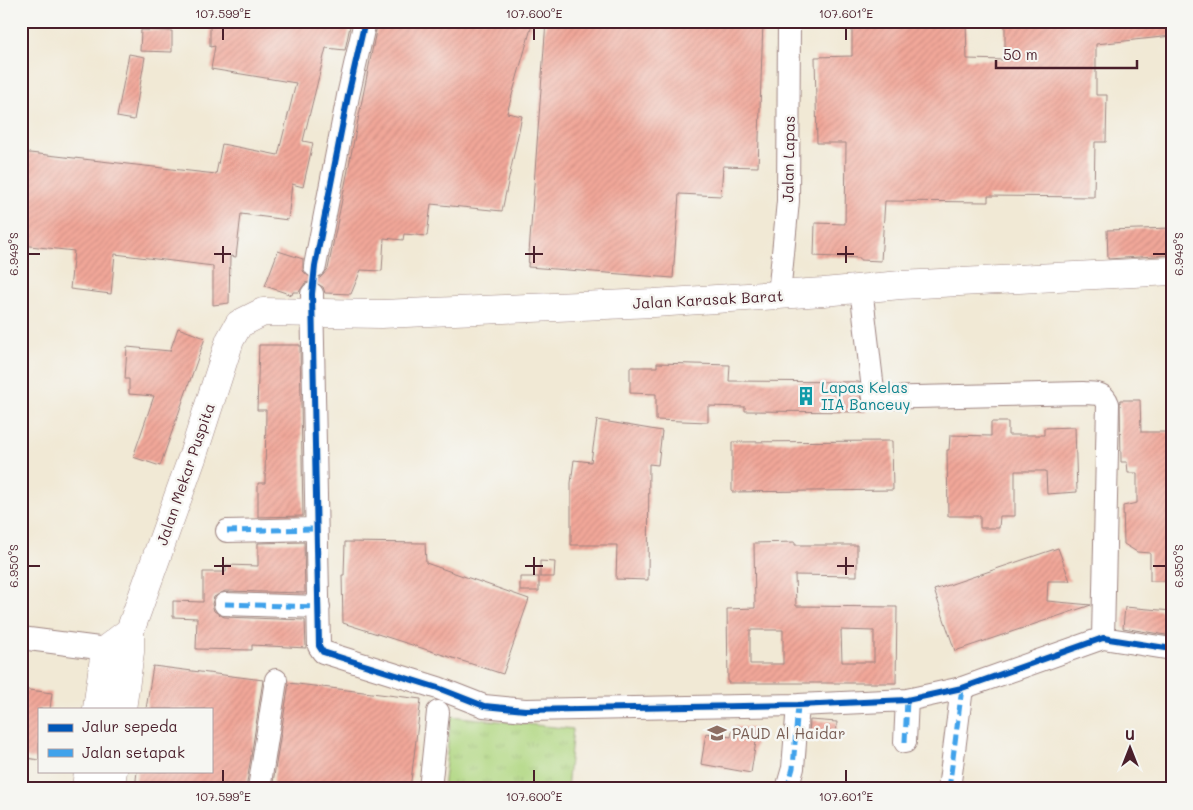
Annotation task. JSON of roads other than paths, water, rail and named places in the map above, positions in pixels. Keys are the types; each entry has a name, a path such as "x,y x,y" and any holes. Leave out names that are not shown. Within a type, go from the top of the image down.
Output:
{"street":[{"path":"315,266 348,96 365,21"},
{"name":"Jalan Lapas","path":"779,295 788,202 789,21"},
{"name":"Jalan Karasak Barat","path":"244,320 263,312 312,304 465,311 779,295 861,288 1172,270"},
{"path":"861,288 874,398 1083,393 1102,394 1106,398 1108,414 1103,638"},
{"path":"312,304 319,646 323,652 438,688 484,706 525,710 798,705 907,700 962,688 1103,638 1172,649"},
{"name":"Jalan Mekar Puspita","path":"97,708 192,458 230,340 244,320"},
{"path":"227,531 316,530"},
{"path":"225,604 319,607"},
{"path":"21,638 122,644"},
{"name":"Jalan Mekar Puspita","path":"122,644 122,708"},
{"path":"259,789 276,680"},
{"path":"950,789 962,688"},
{"path":"906,742 907,700"},
{"path":"787,789 793,768 798,705"},
{"path":"430,789 438,712"},
{"path":"86,789 88,772"},
{"path":"110,789 113,772"}],"place":[{"name":"Lapas Kelas IIA Banceuy","path":"806,396"},
{"name":"PAUD Al Haidar","path":"717,733"}]}
